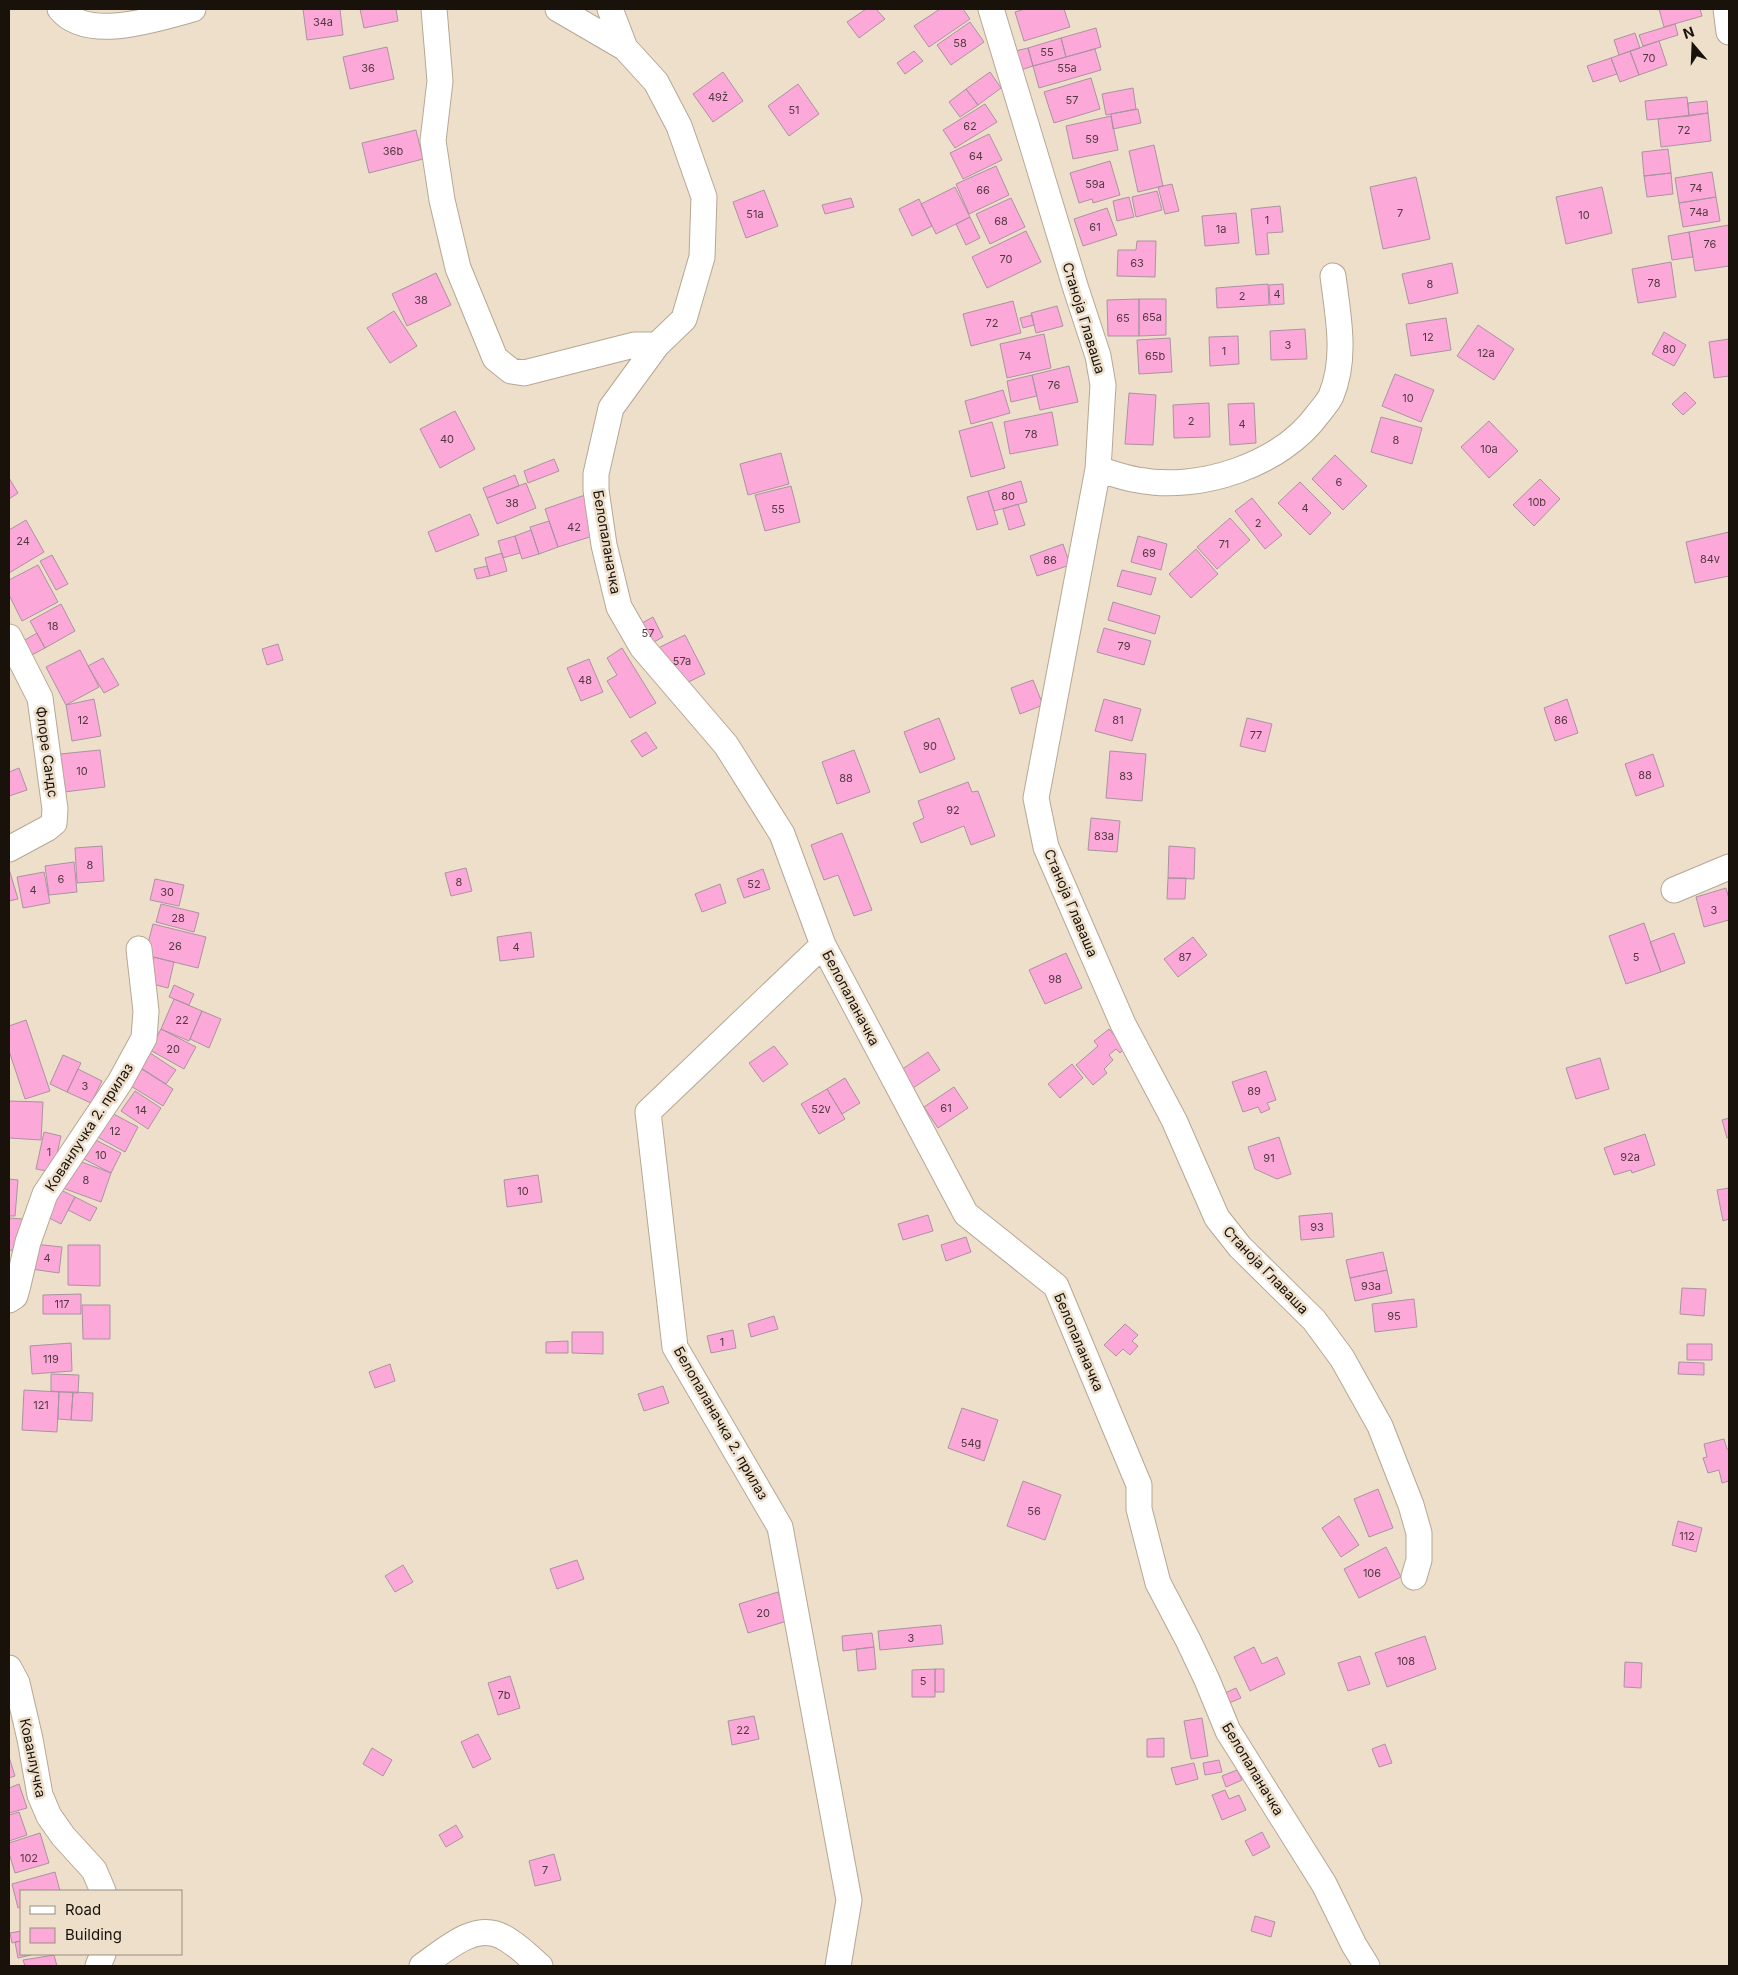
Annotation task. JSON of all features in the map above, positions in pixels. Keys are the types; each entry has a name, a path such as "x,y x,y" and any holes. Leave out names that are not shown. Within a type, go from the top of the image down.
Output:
{"street":[{"path":"60,9 64,14 80,22 109,27 138,23 193,9"},
{"path":"434,9 440,81 433,141 442,200 458,268 495,358 511,371 524,373 634,345 657,345"},
{"path":"558,9 625,48"},
{"name":"Белопаланачка","path":"610,9 625,48 656,82 679,126 704,197 702,257 684,319 657,345 611,408 596,474 596,490 604,546 619,607 642,648 726,745 782,834 823,946 966,1214 1056,1286 1139,1485 1139,1509 1158,1583 1204,1672 1228,1731 1324,1884 1354,1945 1367,1966"},
{"name":"Станоја Главаша","path":"991,9 1076,290 1098,356 1103,385 1098,469 1036,798 1046,847 1123,1024 1174,1120 1216,1218 1240,1247 1314,1320 1342,1358 1380,1426 1411,1505 1419,1533 1419,1560 1414,1577"},
{"path":"1726,9 1729,32"},
{"path":"1098,469 1139,481 1177,482 1210,479 1241,470 1269,456 1296,439 1314,420 1331,397 1341,353 1334,276"},
{"name":"Флоре Сандс","path":"9,637 40,698 55,809 54,823 9,849"},
{"path":"1674,890 1729,867"},
{"name":"Белопаланачка 2. прилаз","path":"823,946 648,1112 676,1346 780,1527 849,1900 838,1966"},
{"name":"Кованлучка 2. прилаз","path":"9,1300 16,1291 28,1242 45,1194 120,1082 144,1038 146,1011 139,949"},
{"name":"Кованлучка","path":"9,1668 17,1683 40,1795 49,1816 63,1836 94,1870 103,1890"},
{"path":"422,1966 464,1938 474,1934 494,1933 509,1940 540,1966"}],"building":[{"path":"303,9 340,9 343,35 307,40"},
{"path":"360,9 396,9 398,21 364,28"},
{"path":"866,9 876,9 885,19 859,38 847,22"},
{"path":"940,9 963,9 970,19 929,47 914,26"},
{"path":"1025,9 1064,9 1070,27 1024,41 1015,12"},
{"path":"1659,9 1700,9 1702,16 1664,27"},
{"path":"970,22 984,42 951,65 937,45"},
{"path":"1675,24 1678,35 1643,46 1639,35"},
{"path":"1096,28 1101,47 1066,57 1061,38"},
{"path":"1635,33 1640,48 1619,55 1614,40"},
{"path":"1061,38 1066,57 1033,66 1028,48"},
{"path":"1659,41 1667,65 1639,75 1630,51"},
{"path":"387,47 394,79 350,89 343,57"},
{"path":"1028,48 1033,66 1021,70 1015,51"},
{"path":"1095,49 1101,70 1039,88 1033,66"},
{"path":"914,51 923,61 905,74 897,63"},
{"path":"1630,51 1639,75 1620,82 1611,58"},
{"path":"1611,58 1617,74 1593,82 1587,66"},
{"path":"723,72 743,101 713,122 693,94"},
{"path":"990,72 1001,88 978,105 966,89"},
{"path":"1091,78 1100,109 1054,123 1044,92"},
{"path":"798,84 819,114 789,136 768,106"},
{"path":"1133,88 1136,109 1106,115 1102,94"},
{"path":"966,89 978,105 960,117 949,102"},
{"path":"1687,97 1689,116 1647,120 1645,101"},
{"path":"1707,101 1708,113 1689,116 1688,103"},
{"path":"985,104 997,122 955,148 943,130"},
{"path":"1138,109 1141,123 1113,129 1111,114"},
{"path":"1708,113 1711,141 1661,147 1658,119"},
{"path":"1111,116 1118,150 1073,159 1066,126"},
{"path":"416,130 423,159 369,173 362,143"},
{"path":"989,134 1002,160 963,179 950,153"},
{"path":"1154,145 1163,186 1138,192 1129,151"},
{"path":"1668,149 1671,173 1644,176 1642,152"},
{"path":"1110,161 1120,195 1093,203 1092,199 1079,203 1070,173"},
{"path":"996,166 1009,195 969,214 956,184"},
{"path":"1712,172 1716,197 1679,203 1675,178"},
{"path":"1671,173 1673,194 1647,197 1644,176"},
{"path":"1416,177 1430,239 1383,249 1370,187"},
{"path":"1172,184 1179,211 1165,214 1158,187"},
{"path":"955,187 970,217 936,234 921,204"},
{"path":"1602,187 1612,233 1566,244 1556,197"},
{"path":"764,190 778,226 746,238 733,202"},
{"path":"1157,191 1162,210 1136,217 1132,197"},
{"path":"1129,197 1134,217 1117,221 1113,201"},
{"path":"1716,197 1720,221 1683,227 1679,203"},
{"path":"851,198 854,207 825,214 822,205"},
{"path":"1011,198 1025,227 990,244 976,214"},
{"path":"919,199 932,226 912,236 899,209"},
{"path":"1280,206 1283,232 1267,233 1269,254 1256,255 1251,209"},
{"path":"1107,208 1117,235 1083,246 1074,219"},
{"path":"1236,213 1239,243 1205,246 1202,216"},
{"path":"970,217 980,238 966,245 956,224"},
{"path":"1729,225 1729,266 1695,271 1689,232"},
{"path":"1026,231 1041,262 987,288 972,257"},
{"path":"1689,232 1693,257 1672,260 1668,236"},
{"path":"1137,241 1156,241 1155,277 1117,276 1118,250 1136,250"},
{"path":"1671,262 1676,297 1638,303 1632,269"},
{"path":"1452,263 1458,293 1409,304 1402,274"},
{"path":"436,273 451,305 407,326 392,294"},
{"path":"1268,284 1269,305 1217,308 1216,288"},
{"path":"1283,284 1284,304 1270,305 1269,285"},
{"path":"1139,299 1166,299 1166,335 1139,336"},
{"path":"1139,299 1139,336 1108,336 1107,300"},
{"path":"1013,301 1021,333 971,346 963,314"},
{"path":"1057,306 1063,326 1036,333 1031,313"},
{"path":"394,311 417,346 390,363 367,328"},
{"path":"1032,315 1034,325 1023,328 1020,318"},
{"path":"1446,318 1451,350 1411,356 1406,324"},
{"path":"1478,325 1514,349 1494,380 1457,356"},
{"path":"1305,329 1307,359 1271,360 1270,331"},
{"path":"1664,332 1686,345 1674,366 1652,354"},
{"path":"1044,334 1051,368 1007,378 1000,344"},
{"path":"1238,336 1239,364 1210,366 1209,337"},
{"path":"1170,338 1172,372 1139,374 1137,340"},
{"path":"1729,339 1729,376 1714,378 1709,342"},
{"path":"1069,366 1078,402 1040,410 1032,375"},
{"path":"1395,374 1434,390 1421,422 1382,406"},
{"path":"1032,375 1037,396 1011,402 1007,381"},
{"path":"1003,390 1010,413 971,424 965,401"},
{"path":"1685,392 1696,403 1683,415 1672,404"},
{"path":"1129,393 1156,395 1153,445 1125,444"},
{"path":"1209,403 1210,437 1174,438 1173,405"},
{"path":"1254,403 1256,443 1230,445 1228,404"},
{"path":"455,411 475,449 440,468 420,429"},
{"path":"1052,412 1058,445 1010,454 1004,422"},
{"path":"1381,417 1422,428 1412,464 1371,452"},
{"path":"1489,421 1518,451 1489,478 1461,447"},
{"path":"992,422 1005,468 971,477 959,431"},
{"path":"781,453 789,484 748,495 740,464"},
{"path":"1335,455 1367,486 1343,510 1312,479"},
{"path":"554,459 559,471 528,483 524,471"},
{"path":"515,475 519,486 487,498 483,488"},
{"path":"9,478 18,493 9,499"},
{"path":"1540,479 1560,499 1534,526 1513,505"},
{"path":"1021,481 1027,502 994,511 988,491"},
{"path":"1300,482 1331,513 1310,535 1278,503"},
{"path":"526,483 536,508 497,524 487,498"},
{"path":"791,486 800,522 765,531 755,495"},
{"path":"988,491 998,524 977,530 967,497"},
{"path":"585,495 599,534 558,547 545,509"},
{"path":"1252,498 1282,535 1265,549 1235,511"},
{"path":"1018,504 1025,525 1009,530 1003,509"},
{"path":"470,514 479,535 436,552 428,532"},
{"path":"1230,518 1250,540 1217,569 1197,547"},
{"path":"26,520 44,552 9,573 9,530"},
{"path":"549,521 558,547 539,554 530,527"},
{"path":"531,530 539,554 522,559 515,536"},
{"path":"1729,532 1729,576 1695,583 1686,542"},
{"path":"515,536 520,553 503,558 498,541"},
{"path":"1138,536 1167,544 1161,570 1131,562"},
{"path":"1063,544 1070,565 1037,576 1030,556"},
{"path":"1196,549 1218,574 1191,598 1169,574"},
{"path":"502,553 507,571 490,576 485,558"},
{"path":"52,555 68,584 56,590 40,561"},
{"path":"38,565 58,602 22,621 9,595 9,580"},
{"path":"487,566 490,576 477,579 474,569"},
{"path":"1122,570 1156,578 1151,595 1117,586"},
{"path":"1113,602 1160,616 1155,634 1108,620"},
{"path":"61,604 75,631 45,648 30,621"},
{"path":"653,617 663,637 643,648 633,628"},
{"path":"1104,628 1151,641 1144,665 1097,652"},
{"path":"37,633 45,648 26,658 18,644"},
{"path":"685,635 705,674 678,687 658,648"},
{"path":"278,644 283,660 267,665 262,649"},
{"path":"622,648 656,703 630,718 607,681 617,675 607,658"},
{"path":"80,650 99,687 66,705 46,667"},
{"path":"103,658 119,685 104,693 88,666"},
{"path":"589,659 603,692 581,701 567,668"},
{"path":"1033,680 1043,705 1020,714 1011,688"},
{"path":"94,699 101,736 72,741 66,705"},
{"path":"1104,699 1141,709 1132,741 1095,731"},
{"path":"1567,699 1578,733 1555,741 1544,708"},
{"path":"939,718 955,759 920,773 904,732"},
{"path":"1247,718 1272,724 1265,752 1240,746"},
{"path":"646,732 657,748 642,757 631,741"},
{"path":"100,750 105,787 64,792 60,754"},
{"path":"854,750 870,792 837,804 822,762"},
{"path":"1110,751 1146,754 1142,801 1106,798"},
{"path":"1653,754 1664,786 1636,796 1625,764"},
{"path":"19,768 27,790 9,796 9,772"},
{"path":"968,782 972,792 978,791 995,836 971,845 964,826 921,843 913,823 924,818 918,801"},
{"path":"1091,818 1120,821 1117,852 1088,850"},
{"path":"842,833 872,910 854,916 838,875 824,880 811,845"},
{"path":"102,846 104,881 77,883 75,848"},
{"path":"1169,846 1195,848 1194,879 1168,878"},
{"path":"74,862 77,892 49,895 45,866"},
{"path":"466,868 472,891 451,896 445,873"},
{"path":"9,869 18,899 9,901"},
{"path":"763,869 770,889 744,898 737,879"},
{"path":"44,872 50,903 23,908 17,877"},
{"path":"1168,878 1186,878 1185,899 1167,899"},
{"path":"155,879 184,885 179,906 150,900"},
{"path":"720,884 726,903 702,912 695,894"},
{"path":"1726,888 1729,899 1729,920 1704,927 1696,897"},
{"path":"161,904 199,913 194,932 156,922"},
{"path":"1644,923 1661,972 1626,984 1609,936"},
{"path":"153,924 206,937 198,968 145,955"},
{"path":"531,932 534,957 500,961 497,937"},
{"path":"1674,933 1685,963 1661,972 1650,942"},
{"path":"1193,937 1207,955 1178,977 1164,959"},
{"path":"1066,953 1082,988 1045,1004 1029,970"},
{"path":"154,957 174,962 168,988 148,983"},
{"path":"174,985 194,994 189,1005 169,997"},
{"path":"174,999 202,1011 189,1041 161,1029"},
{"path":"202,1011 221,1019 209,1048 190,1039"},
{"path":"26,1020 50,1091 25,1099 9,1051 9,1026"},
{"path":"161,1029 196,1047 184,1069 150,1050"},
{"path":"1109,1029 1124,1047 1120,1053 1116,1049 1109,1055 1113,1060 1104,1069 1107,1073 1093,1085 1076,1065 1098,1046 1094,1041"},
{"path":"774,1046 788,1064 763,1082 749,1063"},
{"path":"144,1049 176,1070 166,1084 135,1064"},
{"path":"928,1052 940,1070 913,1088 901,1070"},
{"path":"63,1055 81,1063 67,1092 50,1084"},
{"path":"1600,1058 1609,1089 1576,1099 1566,1068"},
{"path":"1072,1064 1083,1078 1060,1098 1048,1084"},
{"path":"137,1066 173,1089 163,1106 126,1083"},
{"path":"78,1069 102,1081 91,1103 67,1092"},
{"path":"1266,1071 1276,1100 1267,1103 1270,1109 1261,1113 1258,1107 1243,1112 1232,1082"},
{"path":"845,1078 860,1103 842,1114 827,1089"},
{"path":"954,1087 968,1108 938,1128 924,1107"},
{"path":"827,1089 845,1119 819,1134 801,1104"},
{"path":"135,1091 161,1108 148,1129 121,1111"},
{"path":"9,1101 43,1102 41,1140 9,1138"},
{"path":"106,1110 138,1127 125,1152 92,1134"},
{"path":"1729,1118 1729,1137 1727,1138 1722,1120"},
{"path":"44,1132 61,1136 53,1172 36,1169"},
{"path":"1645,1134 1655,1165 1632,1173 1631,1170 1614,1175 1604,1148"},
{"path":"90,1137 121,1153 111,1173 80,1157"},
{"path":"1279,1137 1291,1174 1277,1179 1255,1169 1248,1147"},
{"path":"71,1158 111,1173 101,1202 60,1187"},
{"path":"538,1175 542,1202 507,1207 504,1180"},
{"path":"9,1179 18,1180 15,1216 9,1216"},
{"path":"55,1187 75,1197 61,1224 41,1214"},
{"path":"1729,1188 1729,1219 1723,1221 1717,1190"},
{"path":"75,1197 97,1208 90,1221 68,1210"},
{"path":"1332,1213 1334,1237 1301,1240 1299,1216"},
{"path":"928,1215 933,1231 903,1240 898,1224"},
{"path":"9,1218 23,1219 20,1251 9,1250"},
{"path":"966,1237 971,1252 946,1261 941,1245"},
{"path":"34,1244 62,1247 59,1273 31,1269"},
{"path":"68,1245 100,1245 100,1286 68,1285"},
{"path":"1383,1252 1387,1270 1350,1278 1346,1260"},
{"path":"1387,1270 1392,1293 1355,1301 1350,1278"},
{"path":"1682,1288 1706,1289 1704,1316 1680,1314"},
{"path":"81,1294 81,1314 43,1314 43,1295"},
{"path":"1414,1299 1417,1327 1375,1332 1372,1304"},
{"path":"82,1305 110,1305 110,1339 83,1339"},
{"path":"774,1316 778,1329 751,1337 748,1324"},
{"path":"1125,1324 1138,1335 1132,1341 1138,1346 1130,1355 1123,1349 1116,1356 1104,1345"},
{"path":"733,1330 736,1348 711,1353 707,1336"},
{"path":"572,1332 603,1332 603,1354 572,1353"},
{"path":"568,1341 568,1353 546,1353 546,1342"},
{"path":"71,1343 72,1371 32,1374 30,1346"},
{"path":"1687,1344 1712,1344 1712,1360 1687,1360"},
{"path":"1679,1362 1704,1363 1704,1375 1678,1374"},
{"path":"390,1364 395,1381 375,1388 369,1372"},
{"path":"51,1374 79,1375 78,1393 51,1391"},
{"path":"663,1386 669,1403 644,1411 638,1394"},
{"path":"24,1390 59,1392 57,1432 22,1430"},
{"path":"59,1392 73,1392 71,1420 58,1419"},
{"path":"73,1392 93,1393 92,1421 71,1420"},
{"path":"962,1408 998,1420 984,1461 948,1448"},
{"path":"1724,1439 1727,1449 1729,1449 1729,1481 1722,1483 1719,1470 1708,1473 1703,1458 1707,1457 1704,1444"},
{"path":"1023,1481 1061,1495 1045,1540 1007,1526"},
{"path":"1378,1489 1393,1528 1369,1537 1354,1499"},
{"path":"1339,1516 1359,1545 1341,1557 1322,1528"},
{"path":"1678,1521 1702,1528 1696,1552 1672,1545"},
{"path":"1386,1547 1401,1577 1359,1598 1344,1569"},
{"path":"577,1560 584,1579 557,1589 550,1569"},
{"path":"403,1565 413,1582 395,1592 385,1576"},
{"path":"778,1592 787,1621 748,1633 739,1604"},
{"path":"941,1625 943,1644 880,1650 878,1631"},
{"path":"872,1633 874,1647 843,1651 842,1636"},
{"path":"1425,1636 1436,1669 1387,1687 1375,1653"},
{"path":"874,1647 876,1669 858,1671 856,1649"},
{"path":"1254,1647 1262,1664 1277,1657 1285,1674 1250,1691 1234,1657"},
{"path":"1360,1656 1370,1684 1348,1691 1338,1663"},
{"path":"1625,1662 1642,1663 1641,1688 1624,1687"},
{"path":"935,1669 944,1669 944,1692 935,1692"},
{"path":"935,1669 935,1697 912,1697 912,1670"},
{"path":"510,1676 520,1708 498,1715 488,1683"},
{"path":"1236,1688 1241,1698 1229,1703 1225,1693"},
{"path":"754,1716 759,1739 732,1745 728,1721"},
{"path":"1202,1718 1208,1756 1191,1759 1184,1721"},
{"path":"478,1734 491,1759 473,1768 461,1742"},
{"path":"1164,1738 1164,1757 1147,1757 1147,1739"},
{"path":"1385,1744 1392,1763 1379,1767 1372,1749"},
{"path":"372,1748 392,1760 383,1776 363,1764"},
{"path":"9,1757 15,1776 9,1778"},
{"path":"1219,1760 1222,1772 1205,1775 1203,1763"},
{"path":"1194,1763 1198,1779 1176,1785 1171,1768"},
{"path":"1237,1770 1242,1780 1226,1787 1222,1776"},
{"path":"19,1784 27,1808 9,1813 9,1788"},
{"path":"1225,1790 1229,1799 1239,1795 1246,1810 1222,1820 1212,1795"},
{"path":"19,1812 27,1835 9,1841 9,1815"},
{"path":"456,1825 463,1837 446,1847 439,1835"},
{"path":"1262,1832 1270,1847 1253,1856 1245,1841"},
{"path":"40,1833 49,1863 15,1873 9,1853 9,1843"},
{"path":"554,1854 561,1880 535,1886 529,1861"},
{"path":"55,1872 60,1890 20,1890 20,1907 18,1908 12,1884"},
{"path":"1255,1916 1275,1922 1271,1937 1251,1931"},
{"path":"20,1931 20,1941 12,1943 10,1933"},
{"path":"20,1941 20,1955 31,1955 18,1958 15,1942"},
{"path":"54,1955 57,1966 25,1966 23,1960"}]}
